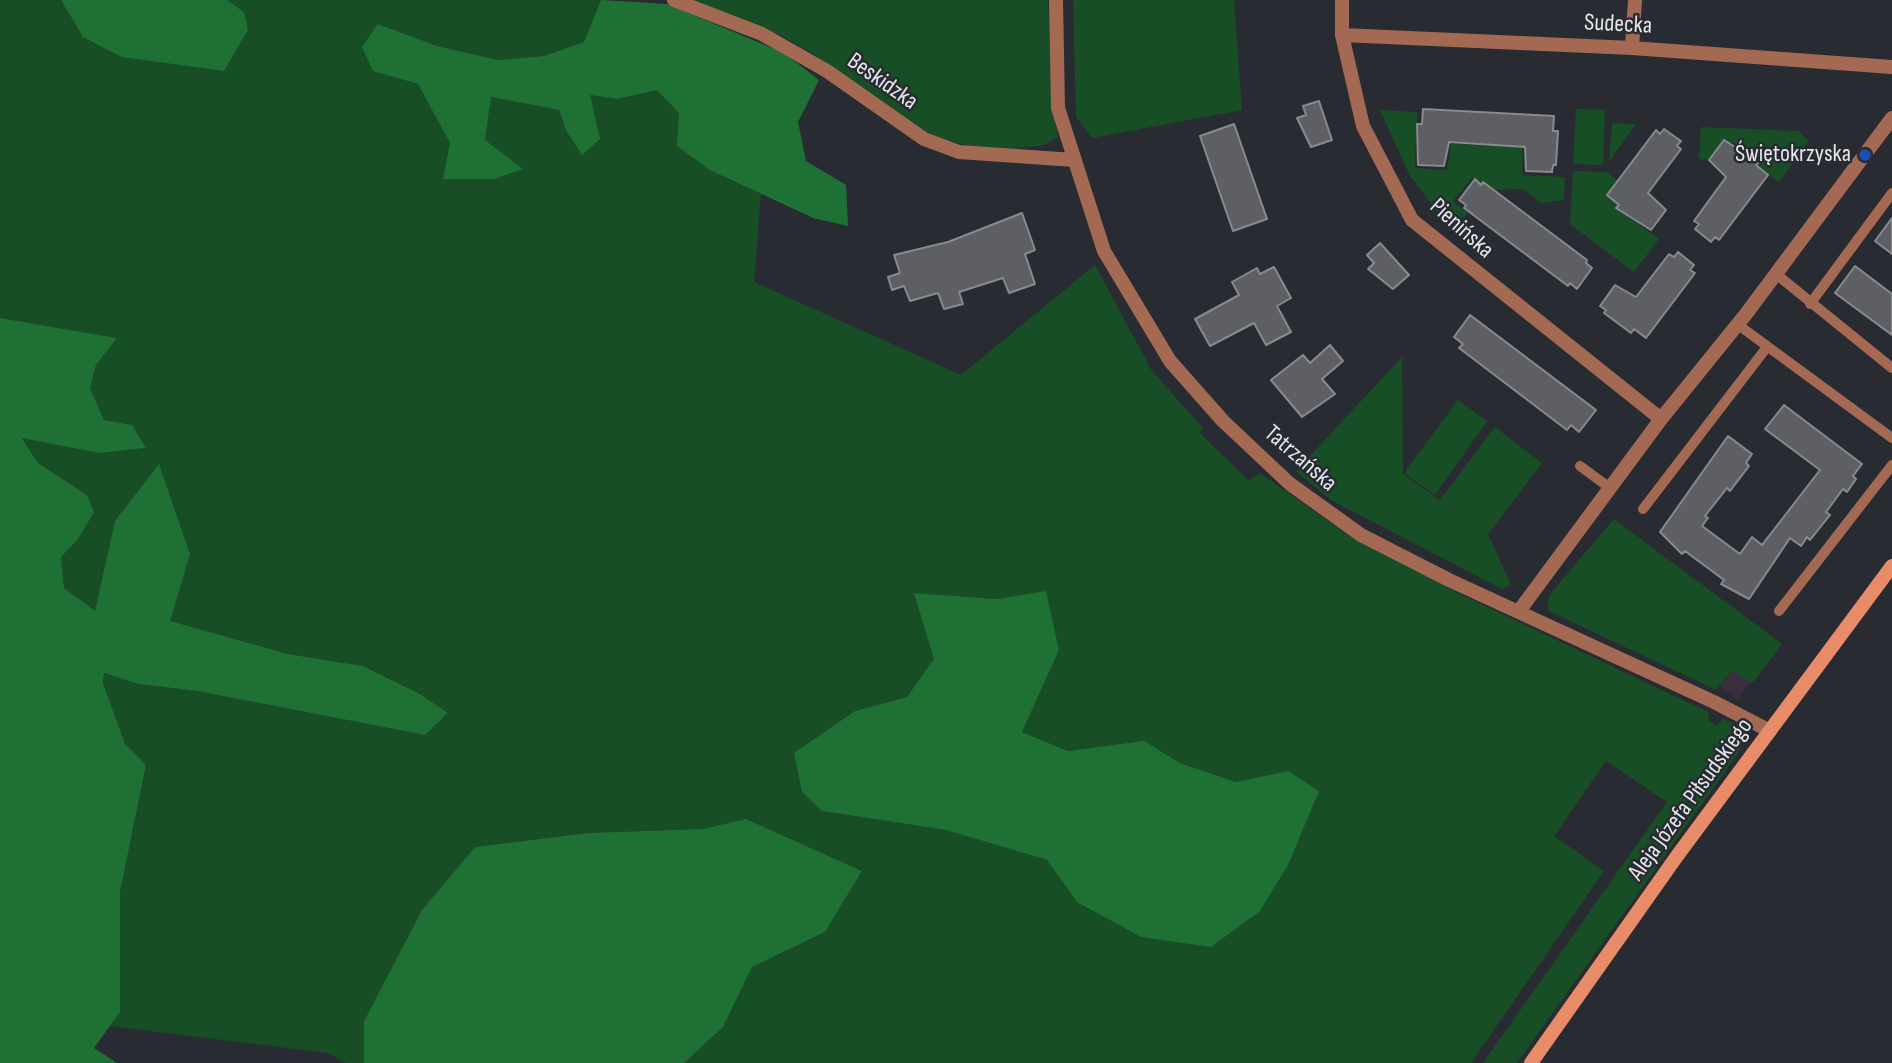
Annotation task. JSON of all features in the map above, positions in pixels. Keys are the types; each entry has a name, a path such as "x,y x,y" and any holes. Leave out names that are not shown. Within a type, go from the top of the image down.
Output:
{"main road":[{"name":"Aleja Józefa Piłsudskiego","path":"1531,1063 1648,896 1892,566"}],"street":[{"name":"Beskidzka","path":"674,0 762,34 827,71 924,139 959,152 1074,160"},
{"name":"Tatrzańska","path":"1056,0 1058,108 1104,251 1171,361 1223,421 1290,484 1361,535 1449,580 1770,731"},
{"name":"Pienińska","path":"1342,0 1342,35 1363,126 1412,220 1661,419"},
{"path":"1632,48 1635,0"},
{"name":"Sudecka","path":"1342,35 1632,48 1892,66"},
{"path":"1519,611 1661,419 1776,274 1892,118"}],"lane":[{"path":"1810,304 1892,193"},
{"path":"1776,274 1892,368"},
{"path":"1737,324 1892,438"},
{"path":"1643,509 1767,347"},
{"path":"1779,611 1892,465"},
{"path":"1580,466 1610,488"}],"shaded area":[{"path":"1733,670 1750,683 1737,700 1720,687"}],"green space":[{"path":"0,0 61,0 83,37 244,12 227,0 601,0 584,42 544,56 498,60 437,46 378,24 373,71 418,84 450,143 443,179 522,169 485,140 491,97 559,110 566,130 590,95 618,99 657,90 679,113 710,170 761,194 754,282 961,375 1095,265 1152,371 1203,428 1200,433 1249,481 1260,473 1349,536 1460,594 1708,712 1709,721 1717,726 1723,719 1739,725 1743,735 1739,752 1517,1063 1483,1063 1667,802 1606,761 1554,836 1604,871 1471,1063 684,1063 723,1027 752,967 825,932 862,871 746,819 702,829 588,833 475,847 422,910 364,1021 364,1063 346,1063 328,1053 110,1026 120,1011 120,892 146,765 125,745 103,682 104,672 139,684 197,691 425,735 448,713 420,694 363,666 288,654 169,621 190,553 159,465 105,573 95,612 64,588 61,557 78,539 87,495 38,463 22,437 99,453 132,425 104,420 90,388 96,365 117,338 0,318","holes":["1046,592 1059,650 1022,732 1068,751 1144,742 1180,763 1237,782 1288,771 1077,902 1047,860 946,830 822,811 855,711 907,697 935,659 914,593 997,599"]},
{"path":"61,0 227,0 244,12 248,30 224,71 122,57 83,37"},
{"path":"601,0 667,4 784,53 819,80 798,122 806,161 846,185 848,226 813,218 710,170 677,146 679,113 657,90 618,99 590,95 600,139 582,155 566,130 559,110 491,97 485,140 523,169 494,179 443,179 450,143 418,84 373,71 362,47 378,24 437,46 498,60 544,56 584,42"},
{"path":"686,0 1048,0 1052,105 1058,137 1044,145 1004,150 982,149 937,138 903,122 812,53 778,34"},
{"path":"1073,0 1234,0 1242,110 1092,138 1076,117"},
{"path":"1576,109 1605,110 1603,165 1573,164"},
{"path":"1380,110 1417,112 1415,168 1447,170 1451,144 1523,146 1522,175 1565,177 1564,200 1541,203 1523,189 1494,190 1472,178 1453,201 1467,213 1454,230 1410,176"},
{"path":"1612,123 1636,124 1609,162"},
{"path":"1701,127 1798,131 1809,141 1779,182 1756,165 1759,162 1733,142 1730,144 1724,140 1709,160 1699,159"},
{"path":"1573,171 1606,172 1618,181 1607,195 1619,205 1616,208 1659,239 1634,272 1570,224"},
{"path":"0,318 117,338 96,365 90,388 104,420 132,425 146,448 99,453 22,438 38,463 87,495 94,512 78,539 61,557 64,588 95,611 115,521 159,464 190,554 170,621 288,654 363,666 420,694 448,713 425,735 197,691 139,684 104,673 103,683 125,744 146,765 120,892 120,1012 94,1048 117,1063 0,1063"},
{"path":"1402,357 1403,474 1440,500 1495,427 1542,463 1488,534 1511,585 1502,589 1331,500 1296,471"},
{"path":"1458,400 1487,421 1435,495 1404,473"},
{"path":"1614,519 1782,644 1754,681 1750,683 1733,670 1716,690 1549,611 1547,605 1551,593"},
{"path":"1046,591 1059,650 1022,732 1068,751 1144,741 1180,763 1236,782 1288,771 1319,791 1288,865 1260,911 1211,947 1141,937 1077,902 1047,860 946,830 822,811 802,792 794,753 855,711 907,697 934,659 914,593 997,599"},
{"path":"746,819 862,871 825,932 752,967 723,1027 684,1063 364,1063 364,1021 422,910 475,847 588,833 702,829"}],"building":[{"path":"1319,101 1332,140 1311,147 1297,118 1306,115 1303,106"},
{"path":"1423,109 1554,116 1553,131 1558,131 1556,165 1553,165 1552,172 1526,171 1525,147 1449,142 1444,166 1418,165 1417,124 1422,124"},
{"path":"1234,124 1267,219 1233,231 1200,136"},
{"path":"1664,129 1681,141 1677,146 1681,149 1648,193 1666,210 1651,230 1616,208 1619,205 1607,195 1656,130 1660,134"},
{"path":"1724,140 1759,162 1756,165 1768,175 1719,240 1715,237 1711,242 1695,229 1699,224 1694,221 1726,177 1709,160"},
{"path":"1475,179 1481,185 1483,182 1587,260 1586,263 1592,268 1577,289 1570,283 1568,286 1464,208 1466,205 1459,200"},
{"path":"1022,213 1035,250 1025,254 1035,284 1009,293 1003,278 959,292 963,304 944,309 938,293 910,301 904,286 892,290 888,277 900,273 894,255 948,242"},
{"path":"1892,218 1892,254 1875,241"},
{"path":"1380,243 1409,275 1393,289 1368,269 1374,263 1367,255"},
{"path":"1678,252 1694,265 1690,270 1695,273 1646,338 1634,329 1631,333 1604,313 1606,310 1600,306 1615,285 1636,297 1669,254 1674,257"},
{"path":"1855,266 1892,294 1892,335 1835,293"},
{"path":"1274,267 1291,298 1277,306 1291,332 1266,345 1254,323 1210,346 1195,319 1239,295 1232,282 1257,268 1260,274"},
{"path":"1470,315 1596,410 1579,432 1571,425 1567,430 1459,348 1463,344 1454,337"},
{"path":"1330,345 1343,361 1322,379 1335,394 1302,417 1271,380 1303,355 1310,363"},
{"path":"1784,405 1862,464 1853,476 1856,479 1847,492 1843,489 1826,512 1830,515 1810,540 1807,537 1801,546 1790,538 1749,599 1721,584 1724,580 1685,551 1682,554 1660,532 1728,436 1752,454 1746,463 1749,466 1730,491 1727,488 1705,516 1708,518 1702,526 1740,554 1752,537 1762,545 1820,470 1765,429"}],"place":[{"name":"Świętokrzyska","path":"1865,155"}]}
